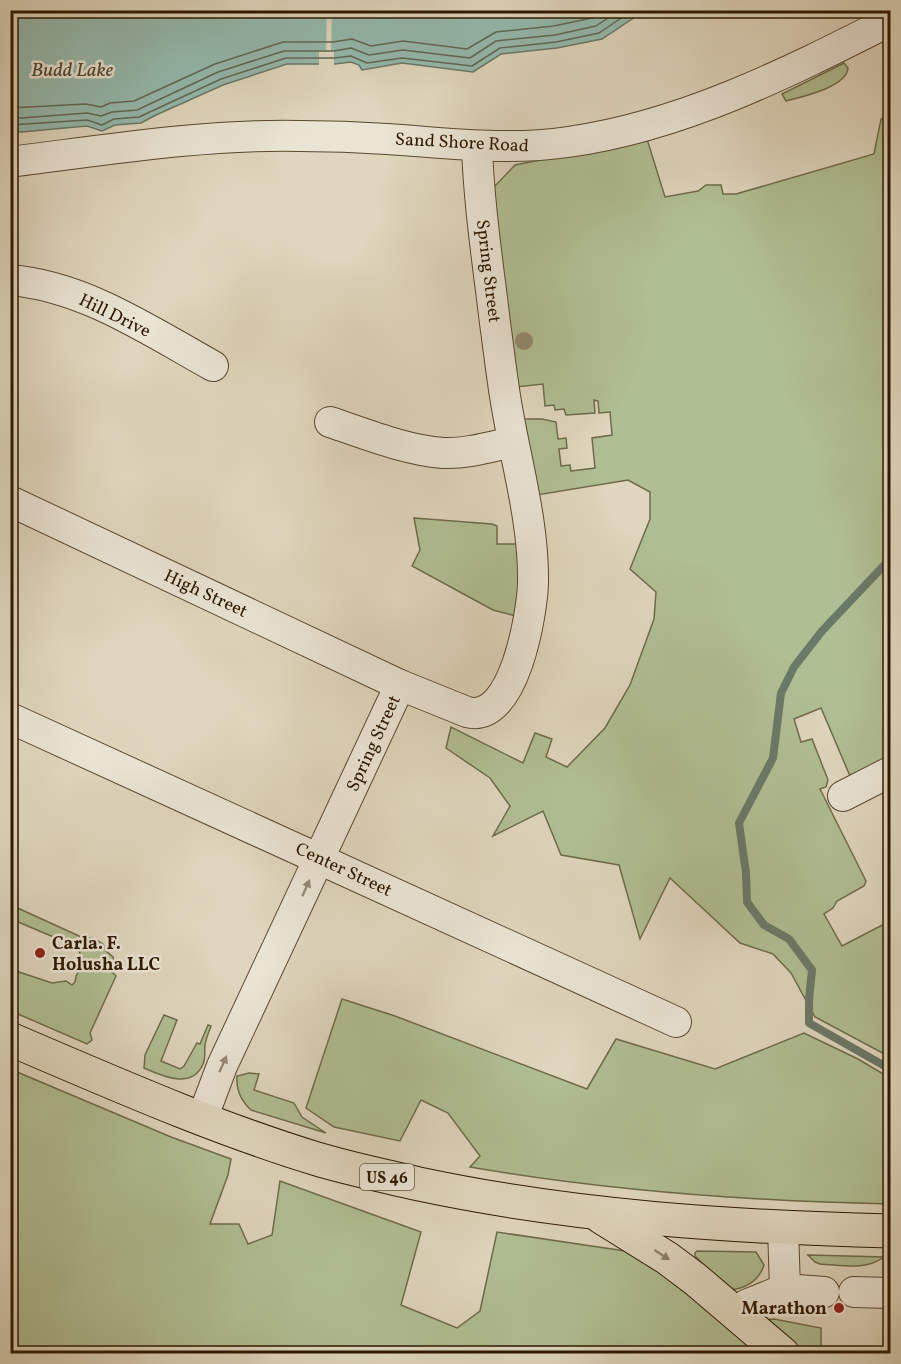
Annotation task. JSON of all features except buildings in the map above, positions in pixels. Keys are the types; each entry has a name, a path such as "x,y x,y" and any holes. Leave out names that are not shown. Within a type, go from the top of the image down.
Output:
{"main road":[{"name":"US 46","path":"10,1039 202,1119 318,1159 367,1172 471,1194 594,1213 670,1221 783,1228 891,1231"},
{"path":"594,1213 667,1258 783,1353"}],"street":[{"name":"Sand Shore Road","path":"10,162 186,141 285,136 385,139 477,147 516,147 567,142 623,131 741,92 797,68 891,21"},
{"name":"Spring Street","path":"202,1119 222,1066 400,685 467,712 484,711 494,705 514,673 526,633 533,582 523,489 501,373 478,192 477,147"},
{"name":"Hill Drive","path":"10,280 39,283 85,298 213,366"},
{"path":"330,422 381,439 426,451 444,453 513,442"},
{"name":"High Street","path":"10,501 400,685"},
{"name":"Center Street","path":"10,718 676,1022"},
{"path":"843,796 891,772"},
{"path":"783,1228 785,1289"},
{"path":"737,1314 746,1305 785,1289 824,1292"},
{"path":"854,1292 891,1293"}],"green space":[{"path":"844,63 848,68 846,75 840,81 812,94 786,101 782,94"},
{"path":"890,116 890,767 853,783 821,708 794,719 801,742 812,739 828,780 826,787 820,789 866,881 864,886 837,901 833,908 824,914 842,946 890,921 890,1057 815,1017 791,973 773,954 740,943 670,878 640,939 619,865 561,855 543,811 493,836 510,806 490,778 446,748 451,727 523,763 535,733 552,739 546,757 567,767 605,728 630,685 654,619 656,592 630,569 650,519 650,492 628,480 537,495 522,419 556,422 558,439 566,438 567,448 559,449 561,466 570,465 571,471 595,468 592,438 612,435 610,412 599,413 598,401 594,400 595,413 566,415 564,409 555,410 554,405 545,406 543,384 516,387 494,187 515,165 647,139 665,197 698,191 706,185 721,185 723,194 736,194 874,154 881,119"},
{"path":"414,518 492,524 497,526 497,544 518,544 516,616 493,610 412,566 420,550"},
{"path":"11,905 79,936 95,939 103,944 106,951 113,957 114,963 111,971 116,976 90,1033 92,1040 87,1044 11,1011 11,965 16,971 52,983 66,981 72,985 81,967 82,959 79,951 70,944 11,919"},
{"path":"342,999 395,1016 587,1089 616,1039 715,1069 804,1033 858,1059 890,1078 890,1204 679,1193 574,1182 470,1167 480,1156 448,1113 421,1100 400,1141 334,1127 306,1108"},
{"path":"164,1015 177,1020 161,1061 180,1069 197,1043 200,1044 208,1025 211,1026 205,1042 204,1062 192,1077 176,1079 144,1068 145,1055"},
{"path":"10,1069 171,1137 231,1159 228,1175 210,1224 239,1224 248,1244 272,1235 280,1181 421,1232 401,1305 457,1328 480,1311 497,1232 632,1252 655,1265 763,1353 11,1353"},
{"path":"249,1073 259,1074 254,1090 294,1103 302,1117 326,1133 251,1110 244,1103 237,1086 237,1076"},
{"path":"697,1251 756,1252 764,1265 759,1276 751,1283 729,1290 695,1256"},
{"path":"808,1255 884,1257 861,1266 845,1266 820,1264"},
{"path":"774,1319 821,1328 821,1349 890,1347 890,1353 802,1353 763,1320"}],"water":[{"name":"Budd Lake","path":"11,11 644,11 602,39 557,48 501,54 473,72 402,63 362,70 359,65 351,62 287,64 223,85 141,123 115,125 102,131 87,126 21,132 11,130"}],"pier":[{"path":"327,11 332,11 331,50 334,51 334,67 319,67 319,51 326,50"}],"waterway":[{"path":"890,559 822,631 794,667 781,693 773,758 739,823 746,873 747,902 764,925 789,939 812,970 809,1023 890,1069"}],"place":[{"name":"Carla. F. Holusha LLC","path":"40,953"},
{"name":"Marathon","path":"839,1308"}]}
